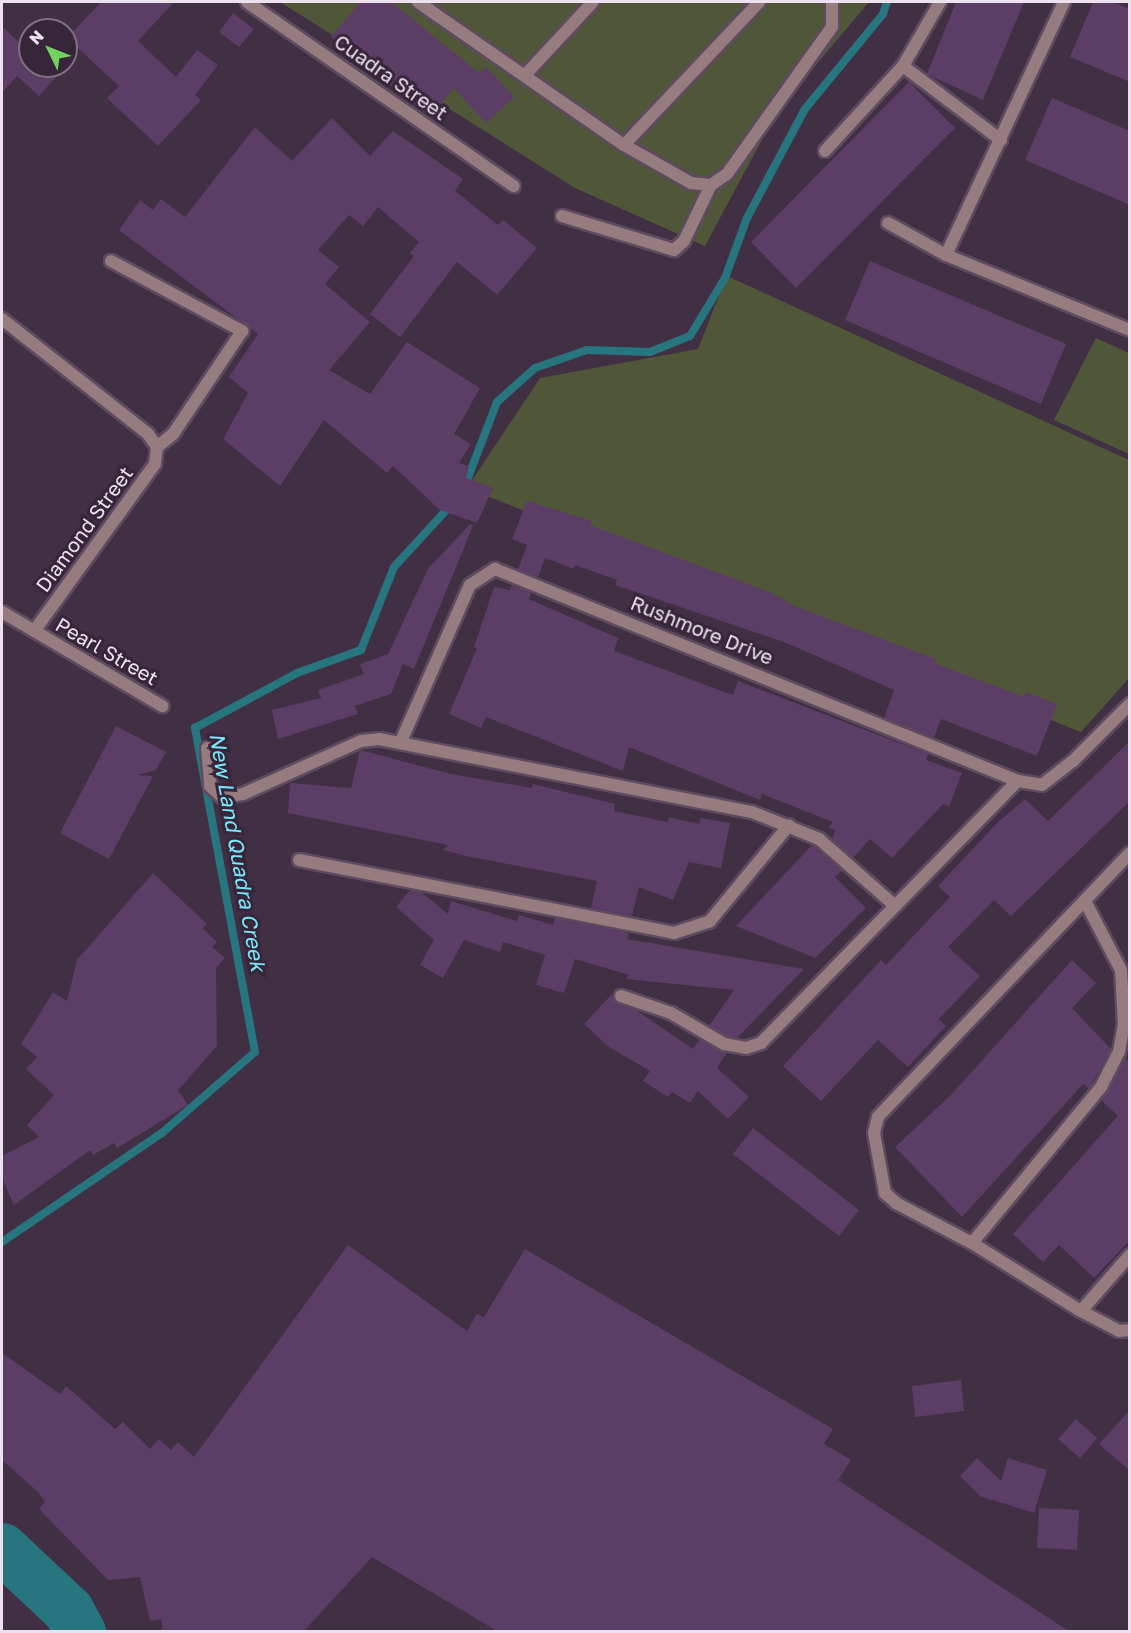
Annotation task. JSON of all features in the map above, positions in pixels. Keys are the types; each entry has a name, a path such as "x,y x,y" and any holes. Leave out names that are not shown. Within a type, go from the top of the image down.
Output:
{"street":[{"name":"Cuadra Street","path":"247,2 514,186"},
{"path":"526,74 593,2"},
{"path":"624,145 759,2"},
{"path":"825,151 903,66 940,2"},
{"path":"946,255 1064,2"},
{"path":"424,3 624,145 691,183 711,185"},
{"path":"562,216 674,250 684,241 711,185 727,174 832,27 834,5"},
{"path":"903,66 1001,140"},
{"path":"888,224 946,255 1130,330"},
{"name":"Diamond Street","path":"34,631 155,464 157,447 173,434 242,331 111,261"},
{"path":"2,319 148,434 157,447"},
{"name":"Rushmore Drive","path":"402,740 470,585 495,569 1018,781 1042,785 1073,761 1130,704"},
{"name":"Pearl Street","path":"2,612 162,706"},
{"path":"207,748 210,786 222,796 243,794 361,741 402,740 752,812 789,825 842,856 894,905"},
{"path":"621,996 670,1013 724,1044 746,1048 762,1043 894,905 1018,781"},
{"path":"299,860 674,933 710,921 789,825"},
{"path":"1130,853 878,1117 874,1133 885,1192 896,1203 972,1242 1081,1311 1119,1331 1130,1330"},
{"path":"972,1242 1101,1087 1119,1052 1124,1024 1121,970 1085,901"},
{"path":"1081,1311 1130,1256"}],"green space":[{"path":"280,2 869,2 778,110 705,246 575,188"},
{"path":"727,276 1129,460 1129,678 1081,732 467,488 540,378 698,349"},
{"path":"1096,338 1129,353 1129,454 1054,420"}],"building":[{"path":"101,2 174,2 138,41 176,77 197,50 218,65 195,95 201,100 158,146 107,98 119,86 78,48 78,26"},
{"path":"360,2 391,2 479,73 486,67 514,97 486,123 454,88 430,117 331,37"},
{"path":"956,2 1024,2 983,100 927,74"},
{"path":"1093,2 1113,2 1130,9 1130,82 1070,57"},
{"path":"233,13 254,29 239,47 219,32"},
{"path":"2,26 18,41 18,77 2,93"},
{"path":"19,78 55,78 39,96"},
{"path":"909,82 955,128 796,288 751,242"},
{"path":"1052,98 1130,131 1130,205 1025,160"},
{"path":"332,118 370,156 393,131 463,179 455,191 498,225 503,220 537,248 497,295 457,262 400,337 370,314 414,256 410,253 419,242 378,207 363,226 349,215 318,250 339,267 325,284 370,322 329,370 370,394 407,342 480,388 454,434 471,444 459,463 469,466 466,478 493,488 477,523 440,510 393,466 387,473 324,420 280,486 223,439 248,393 229,377 258,334 119,230 140,200 153,210 161,199 185,217 255,127 292,161"},
{"path":"870,261 1066,344 1041,404 845,320"},
{"path":"527,501 592,521 590,525 772,593 794,606 936,659 934,663 1024,697 1026,692 1057,704 1037,756 941,719 934,738 884,718 894,690 784,642 615,585 617,580 575,565 574,569 545,558 538,577 518,569 527,545 512,539"},
{"path":"470,524 473,526 414,669 403,664 391,694 355,706 358,714 278,739 272,710 321,698 318,690 364,674 360,664 388,654 428,569"},
{"path":"512,585 531,593 529,599 618,638 614,651 733,695 738,681 928,754 926,760 962,773 949,807 943,804 892,858 870,839 853,858 832,840 835,830 828,827 833,822 762,794 760,800 629,747 623,771 486,717 481,728 449,714 477,648 474,647 494,587 510,590"},
{"path":"116,726 166,752 156,770 138,775 153,776 109,859 60,833"},
{"path":"1130,741 1130,801 1011,916 994,900 948,947 980,976 939,1019 946,1026 908,1067 878,1040 821,1101 783,1066 881,960 886,965 950,897 938,886 998,822 1025,799 1048,821"},
{"path":"360,750 451,774 532,788 533,784 615,804 614,811 668,822 669,817 699,824 701,818 730,823 721,868 689,862 673,900 639,887 632,916 591,908 597,881 466,856 443,850 448,845 288,813 290,783 351,788"},
{"path":"812,845 842,870 835,877 866,908 815,958 736,926"},
{"path":"153,873 207,924 202,928 217,942 212,947 225,958 216,968 217,1046 178,1090 188,1105 117,1148 114,1143 93,1155 90,1150 14,1205 2,1178 2,1156 39,1137 27,1125 54,1095 26,1069 37,1057 21,1044 53,992 67,1001 77,960"},
{"path":"410,890 421,892 448,914 451,901 517,921 519,915 553,925 555,918 629,933 627,939 804,969 737,1038 727,1036 709,1026 734,990 626,979 629,975 575,959 564,993 536,985 545,955 503,942 500,952 464,940 443,978 420,965 434,940 396,907"},
{"path":"1072,960 1096,983 1072,1008 1111,1049 1089,1089 1083,1084 962,1217 895,1147 950,1096"},
{"path":"612,994 615,1002 636,1010 693,1049 700,1039 727,1053 717,1068 749,1097 728,1119 698,1091 690,1103 672,1092 668,1097 643,1081 650,1071 609,1047 584,1024"},
{"path":"1125,1058 1130,1062 1130,1240 1094,1278 1059,1245 1043,1262 1013,1234 1118,1116 1101,1100"},
{"path":"753,1128 859,1210 839,1236 733,1154"},
{"path":"348,1245 467,1331 477,1314 484,1317 525,1249 833,1429 824,1444 851,1460 838,1480 1070,1632 499,1632 372,1557 303,1632 163,1632 161,1619 150,1621 140,1577 108,1580 39,1509 45,1502 38,1492 2,1460 2,1353 60,1394 66,1386 115,1429 123,1422 150,1449 159,1439 171,1450 178,1442 194,1457"},
{"path":"961,1380 964,1411 915,1417 912,1386"},
{"path":"1130,1410 1130,1471 1099,1444"},
{"path":"1076,1419 1097,1438 1080,1458 1058,1439"},
{"path":"977,1458 1001,1481 1008,1458 1047,1470 1034,1513 980,1496 960,1476"},
{"path":"1039,1508 1079,1510 1077,1550 1037,1548"}],"waterway":[{"name":"New Land Quadra Creek","path":"464,488 497,402 535,368 587,350 650,352 690,336 725,278 747,218 805,109 883,14 887,2"},
{"name":"New Land Quadra Creek","path":"2,1242 162,1133 255,1052 195,728 297,673 361,650 394,567 451,505"},
{"path":"2,1548 68,1610 80,1632"}]}
